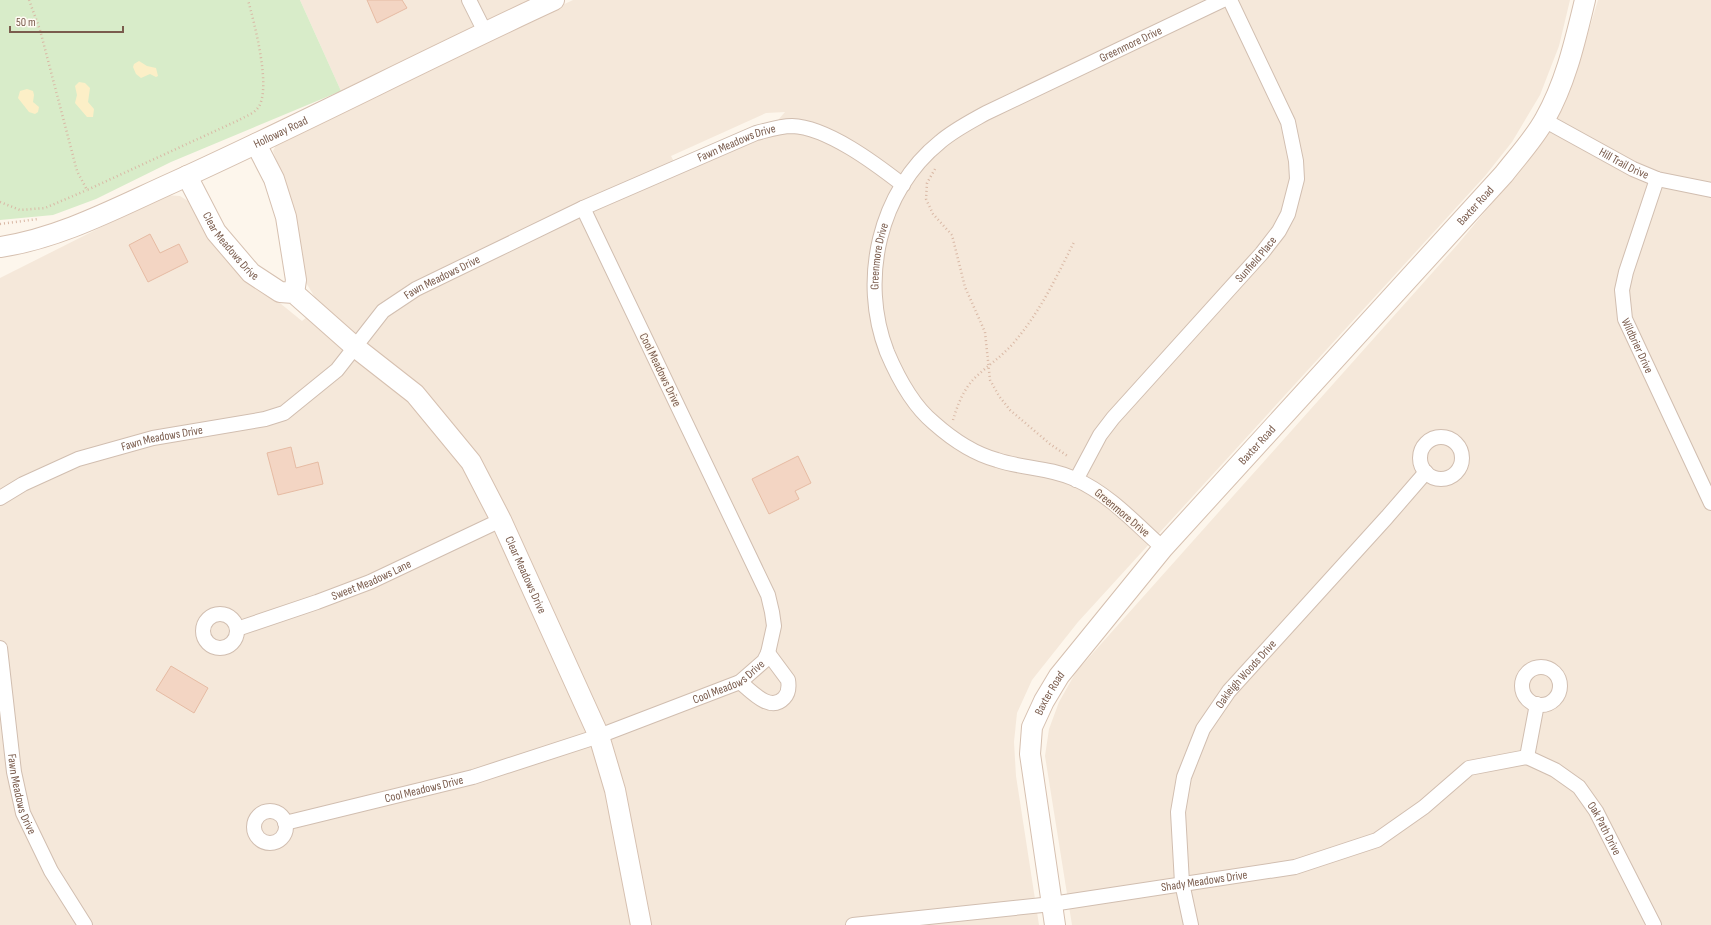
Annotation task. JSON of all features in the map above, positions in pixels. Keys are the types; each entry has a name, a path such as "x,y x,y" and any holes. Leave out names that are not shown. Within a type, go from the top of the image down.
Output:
{"street":[{"path":"469,0 485,32"},
{"name":"Holloway Road","path":"0,247 27,243 86,221 187,176 554,0"},
{"name":"Greenmore Drive","path":"1163,548 1109,500 1076,480 1052,470 998,461 976,451 934,423 916,405 892,364 883,340 875,300 873,277 876,252 882,230 903,184 916,167 939,143 959,128 1223,0"},
{"name":"Sunfield Place","path":"1076,480 1100,435 1113,418 1262,253 1280,232 1288,214 1297,179 1296,161 1288,122 1230,0"},
{"name":"Baxter Road","path":"1055,925 1030,754 1032,727 1044,701 1060,676 1163,548 1504,174 1544,120 1561,84 1572,56 1585,0"},
{"name":"Hill Trail Drive","path":"1544,120 1633,169 1657,179 1711,190"},
{"name":"Fawn Meadows Drive","path":"0,498 23,484 78,459 153,438 265,419 284,413 337,370 383,311 397,300 416,289 583,208 756,133 774,128 793,126 810,129 839,141 903,184"},
{"path":"256,144 274,179 286,217 296,280 294,293"},
{"name":"Clear Meadows Drive","path":"187,176 216,232 251,273 280,292 294,293 355,347 415,394 471,462 501,520 599,736 615,790 641,925"},
{"name":"Wildbrier Drive","path":"1657,179 1626,272 1622,290 1625,319 1711,503"},
{"name":"Cool Meadows Drive","path":"285,823 473,777 599,736 740,682 764,661 768,653 774,626 768,595 583,208"},
{"name":"Oakleigh Woods Drive","path":"1191,925 1182,883 1178,812 1184,777 1203,729 1229,691 1426,472"},
{"name":"Sweet Meadows Lane","path":"237,629 370,582 501,520"},
{"name":"Fawn Meadows Drive","path":"0,648 14,772 23,813 52,871 85,925"},
{"path":"740,682 765,702 777,702 786,696 789,685 788,680 768,653"},
{"path":"1527,757 1537,704"},
{"name":"Shady Meadows Drive","path":"853,925 1052,904 1182,883 1296,867 1377,840 1424,807 1469,768 1527,757"},
{"name":"Oak Path Drive","path":"1527,757 1555,770 1579,787 1596,811 1654,925"}],"path":[{"path":"29,0 42,38 77,171 87,190"},
{"path":"0,202 20,210 45,208 239,120 257,109 263,98 264,79 248,0"},
{"path":"939,165 926,183 926,199 933,214 952,235 965,287 985,332 990,380 999,396 1010,410 1050,444 1069,457"},
{"path":"952,421 960,399 969,384 1004,354 1036,313 1050,291 1074,242"}],"shaded area":[{"path":"300,0 529,0 341,91"},
{"path":"573,0 1570,0 1559,46 1540,95 1512,142 1485,176 1078,622 1032,680 1017,713 1014,742 1016,776 1039,925 0,925 0,278 165,195 180,196 188,201 194,212 254,282 302,321 320,306 302,276 292,203 273,151 278,141","holes":["785,112 767,133 680,173 671,156 766,113"]},
{"path":"1598,0 1711,0 1711,925 1072,925 1045,756 1049,729 1059,702 1076,672 1458,244 1538,148 1565,102 1578,66"}],"green space":[{"path":"0,0 300,0 341,91 171,162 96,199 53,215 0,220"}],"sand":[{"path":"139,61 147,66 156,68 158,76 156,77 150,74 141,78 136,74 133,67 134,64"},
{"path":"79,82 85,83 90,88 88,102 94,109 93,117 87,117 75,103 77,95 75,86"},
{"path":"27,89 33,91 33,102 39,107 38,112 35,114 29,112 18,98 20,91"}],"building":[{"path":"367,0 402,0 407,8 377,23"},
{"path":"150,234 160,253 179,244 188,262 148,282 129,245"},
{"path":"291,447 296,468 318,462 323,484 278,495 267,453"},
{"path":"798,456 811,483 795,491 799,499 769,514 752,479"},
{"path":"171,666 208,688 194,713 156,690"}]}
